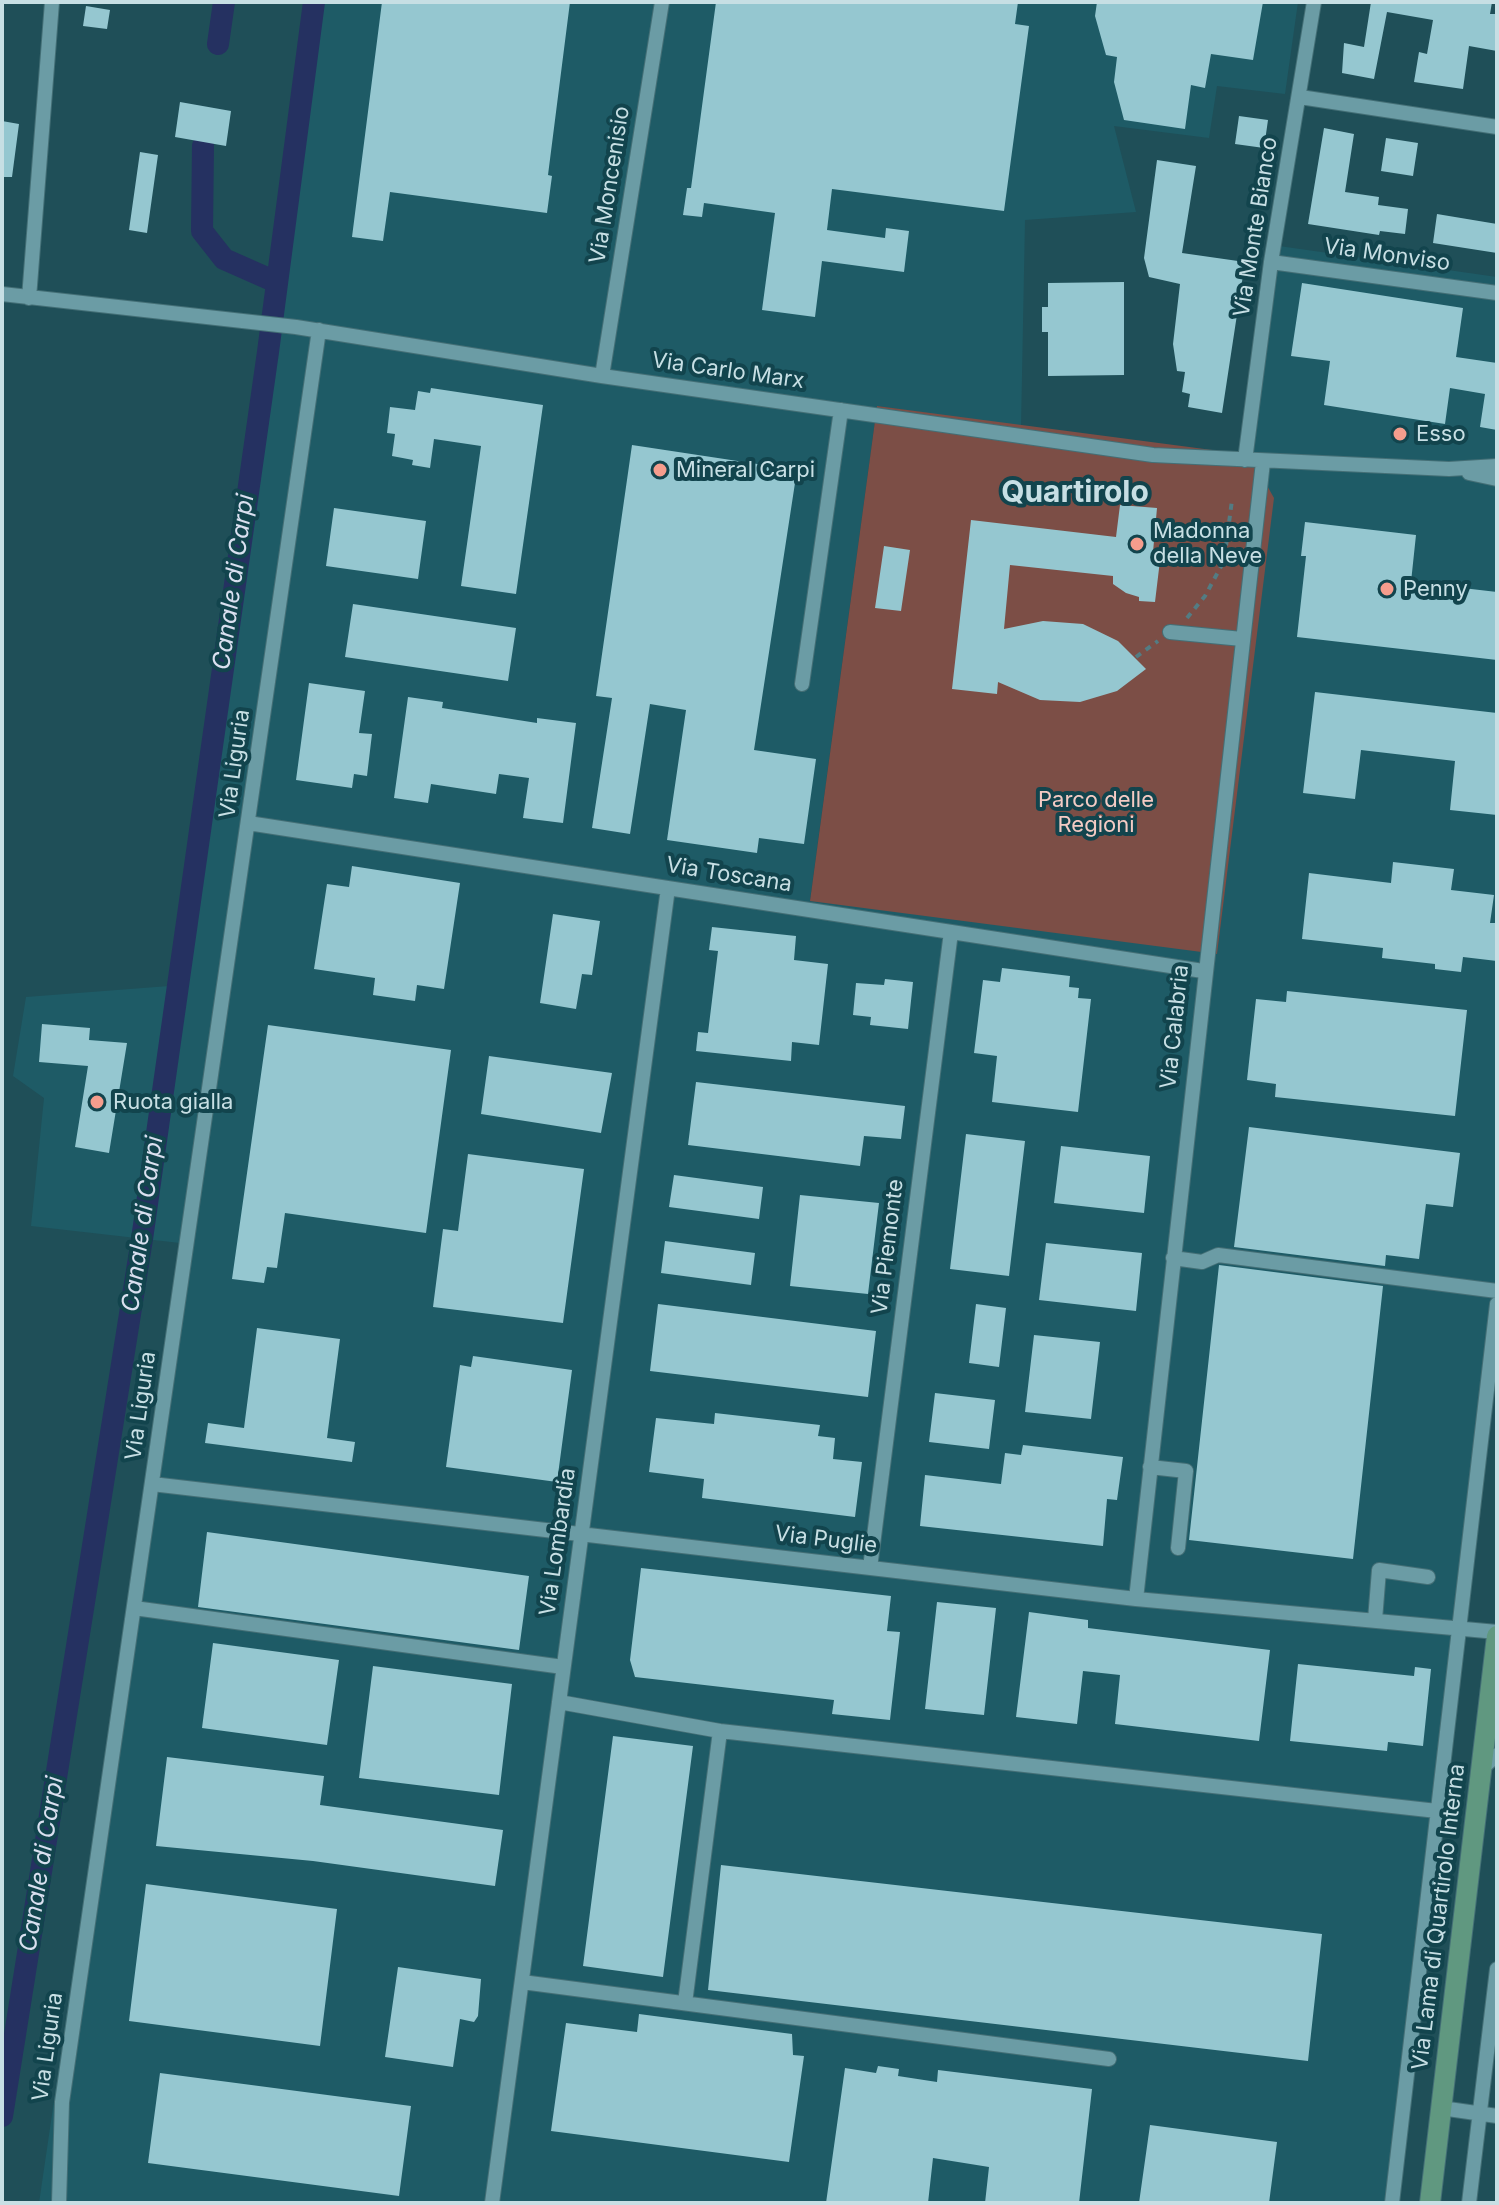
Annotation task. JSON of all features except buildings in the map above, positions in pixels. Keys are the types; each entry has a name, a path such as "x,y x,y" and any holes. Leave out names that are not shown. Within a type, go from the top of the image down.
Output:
{"main road":[{"name":"Via Lama di Quartirolo Interna","path":"1430,2203 1497,1634"}],"street":[{"path":"29,298 52,2"},
{"name":"Via Moncenisio","path":"602,376 662,2"},
{"name":"Via Monte Bianco","path":"1245,460 1271,262 1314,2"},
{"path":"1300,97 1497,127"},
{"name":"Via Monviso","path":"1271,262 1497,293"},
{"name":"Via Carlo Marx","path":"2,294 319,330 602,376 1153,455 1449,469 1497,466"},
{"name":"Via Liguria","path":"59,2203 62,2102 319,330"},
{"path":"802,684 841,410"},
{"name":"Via Calabria","path":"1136,1599 1203,971 1263,462"},
{"name":"Via Carlo Marx","path":"1449,469 1497,479"},
{"path":"1170,632 1242,639"},
{"name":"Via Toscana","path":"248,823 1203,971"},
{"name":"Via Lombardia","path":"492,2203 668,888"},
{"name":"Via Piemonte","path":"870,1568 951,932"},
{"path":"1173,1258 1202,1262 1218,1255 1497,1291"},
{"path":"1392,2203 1497,1304"},
{"path":"1150,1467 1186,1471 1178,1548"},
{"name":"Via Puglie","path":"152,1484 1136,1599 1458,1627 1497,1634"},
{"path":"1375,1620 1379,1570 1428,1577"},
{"path":"134,1608 563,1667"},
{"path":"559,1702 720,1731 1437,1811"},
{"path":"685,2003 720,1731"},
{"path":"1481,1769 1497,1755"},
{"path":"1469,2203 1490,2115 1497,1969"},
{"path":"522,1982 1109,2059"},
{"path":"1441,2108 1490,2115"}],"path":[{"path":"1136,657 1170,632 1205,596 1224,561 1232,500"}],"shaded area":[{"path":"319,2 1298,2 1285,94 1217,86 1209,138 1114,126 1136,212 1025,220 1021,427 877,406 810,900 1250,455 1279,246 1497,277 1497,1291 1386,2203 39,2203 180,1243 31,1226 44,1098 13,1076 26,997 182,985 277,357"}],"green space":[{"name":"Parco delle Regioni","path":"877,406 1250,455 1274,498 1217,954 810,901"}],"waterway":[{"name":"Canale di Carpi","path":"218,44 224,2"},
{"name":"Canale di Carpi","path":"2,2116 142,1239 268,352 314,2"},
{"name":"Canale di Carpi","path":"203,146 202,231 224,259 276,282"}],"place":[{"name":"Esso","path":"1400,434"},
{"name":"Mineral Carpi","path":"660,470"},
{"name":"Madonna della Neve","path":"1137,544"},
{"name":"Penny","path":"1387,589"},
{"name":"Ruota gialla","path":"97,1102"}],"district":[{"name":"Quartirolo","path":"1075,493"}]}
